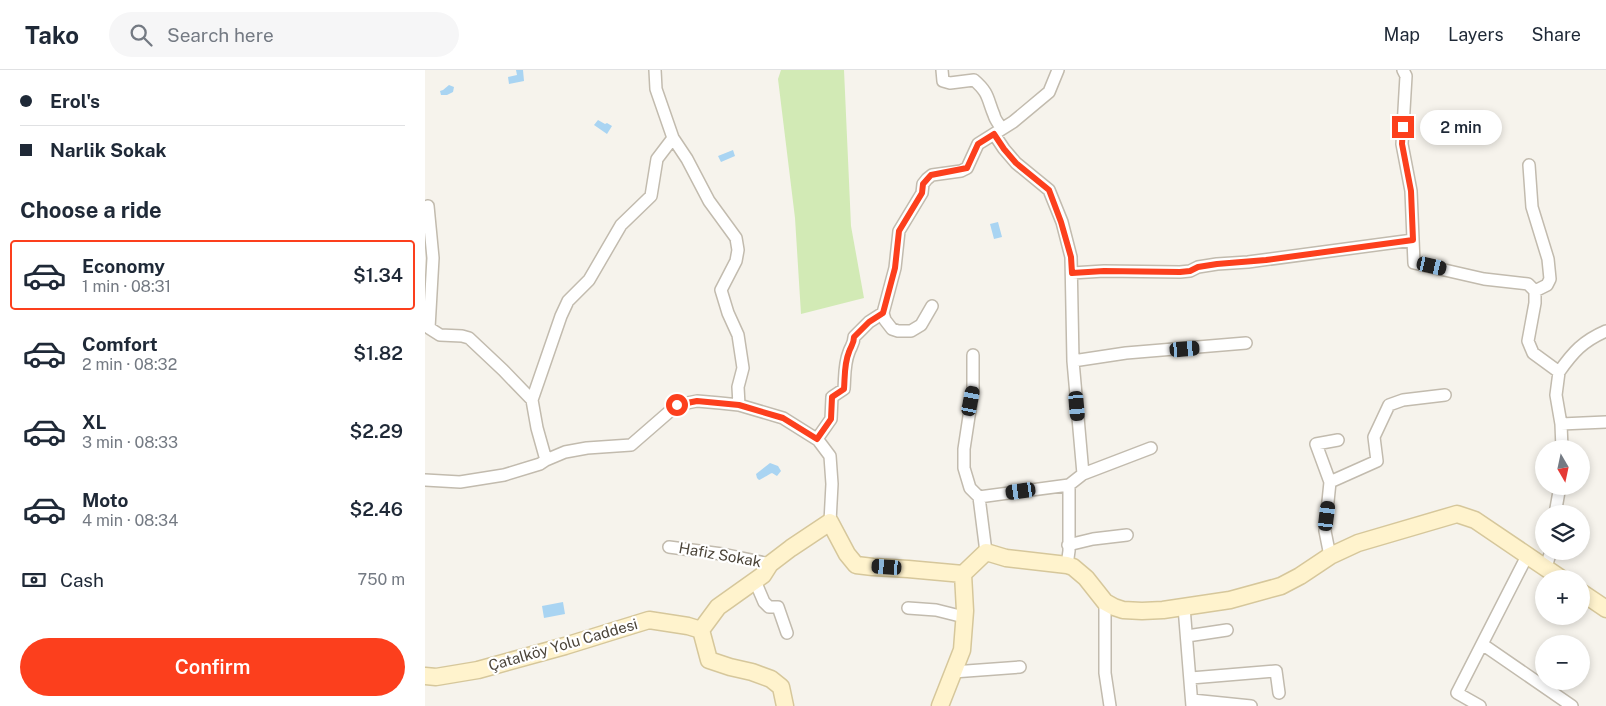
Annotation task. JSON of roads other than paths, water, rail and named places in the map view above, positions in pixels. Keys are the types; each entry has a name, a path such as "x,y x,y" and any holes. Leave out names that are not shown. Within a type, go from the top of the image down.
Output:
{"street":[{"path":"655,70 656,89 673,138 709,201 735,238 738,250 736,261 721,290 728,313 738,335 743,368 738,387 739,405"},
{"path":"932,306 921,325 911,331 892,329 885,320 883,313 895,268 899,231 922,193 923,184 931,175 967,168 978,144 1013,122 1049,92 1058,70"},
{"path":"1403,70 1406,76 1402,144 1411,191 1414,262 1484,279 1527,284 1535,291 1535,303 1528,341 1533,353 1559,372"},
{"path":"943,75 951,83 974,80 983,87 988,96 1004,149 1016,163 1049,190 1061,222 1071,257 1073,361 1083,474"},
{"path":"546,460 532,400 561,316 568,301 589,280 621,225 651,196 657,160 673,138"},
{"path":"1529,165 1532,207 1548,258 1550,279 1547,285 1535,291"},
{"path":"428,206 433,258 429,328 440,335 469,338 532,400"},
{"path":"1072,273 1104,271 1180,272 1217,264 1266,260 1413,240"},
{"path":"817,439 831,419 832,397 844,389 845,367 849,350 854,343 854,337 869,322 883,313"},
{"path":"1562,440 1556,396 1559,372 1584,343 1606,331"},
{"path":"1073,361 1126,353 1246,343"},
{"path":"973,356 973,390 965,440 964,468 970,488 979,497 986,552"},
{"path":"1330,482 1377,461 1374,437 1389,406 1403,400 1445,395"},
{"path":"425,480 460,482 504,475 530,468 565,452 587,448 631,445 677,405 697,401 739,405 783,418 817,439 830,456 832,484 829,522 847,554 856,564 963,574"},
{"path":"1561,424 1606,422"},
{"path":"1330,556 1325,531 1330,482 1316,444 1338,440"},
{"path":"979,497 1069,485 1083,474 1151,448"},
{"path":"1067,565 1069,485"},
{"path":"986,552 1006,558 1073,567 1086,578 1105,602 1123,610 1156,610 1184,607 1230,600 1281,586 1330,556 1358,543 1457,514 1475,520 1549,570"},
{"path":"785,706 781,687 771,679 709,660 701,630 718,607 763,575 770,564 809,534 829,522"},
{"path":"1068,546 1093,539 1127,534"},
{"name":"Hafiz Sokak","path":"669,547 723,554 770,564"},
{"path":"940,706 962,650 964,617 963,574 986,552"},
{"path":"1480,706 1457,693 1482,644 1540,560"},
{"path":"755,581 764,602 769,607 778,607 787,634"},
{"path":"1590,597 1605,605"},
{"path":"1105,602 1105,673 1110,706"},
{"path":"1184,607 1192,703 1251,706"},
{"path":"908,608 936,610 964,617"},
{"name":"Çatalköy Yolu Caddesi","path":"425,676 436,677 479,670 649,620 701,630"},
{"path":"1187,636 1227,630"},
{"path":"1482,644 1572,706"},
{"path":"953,672 1020,667"},
{"path":"1191,678 1276,671 1279,693"}],"water":[{"path":"516,70 523,70 524,81 509,84 508,77 517,75"},
{"path":"449,85 454,87 453,92 441,95 440,91"},
{"path":"598,120 612,126 607,134 594,125"},
{"path":"733,150 735,156 721,162 718,156"},
{"path":"998,222 1002,237 994,239 990,224"},
{"path":"770,463 778,466 781,471 777,476 772,473 759,480 756,474"},
{"path":"563,602 565,614 544,618 542,606"}]}
